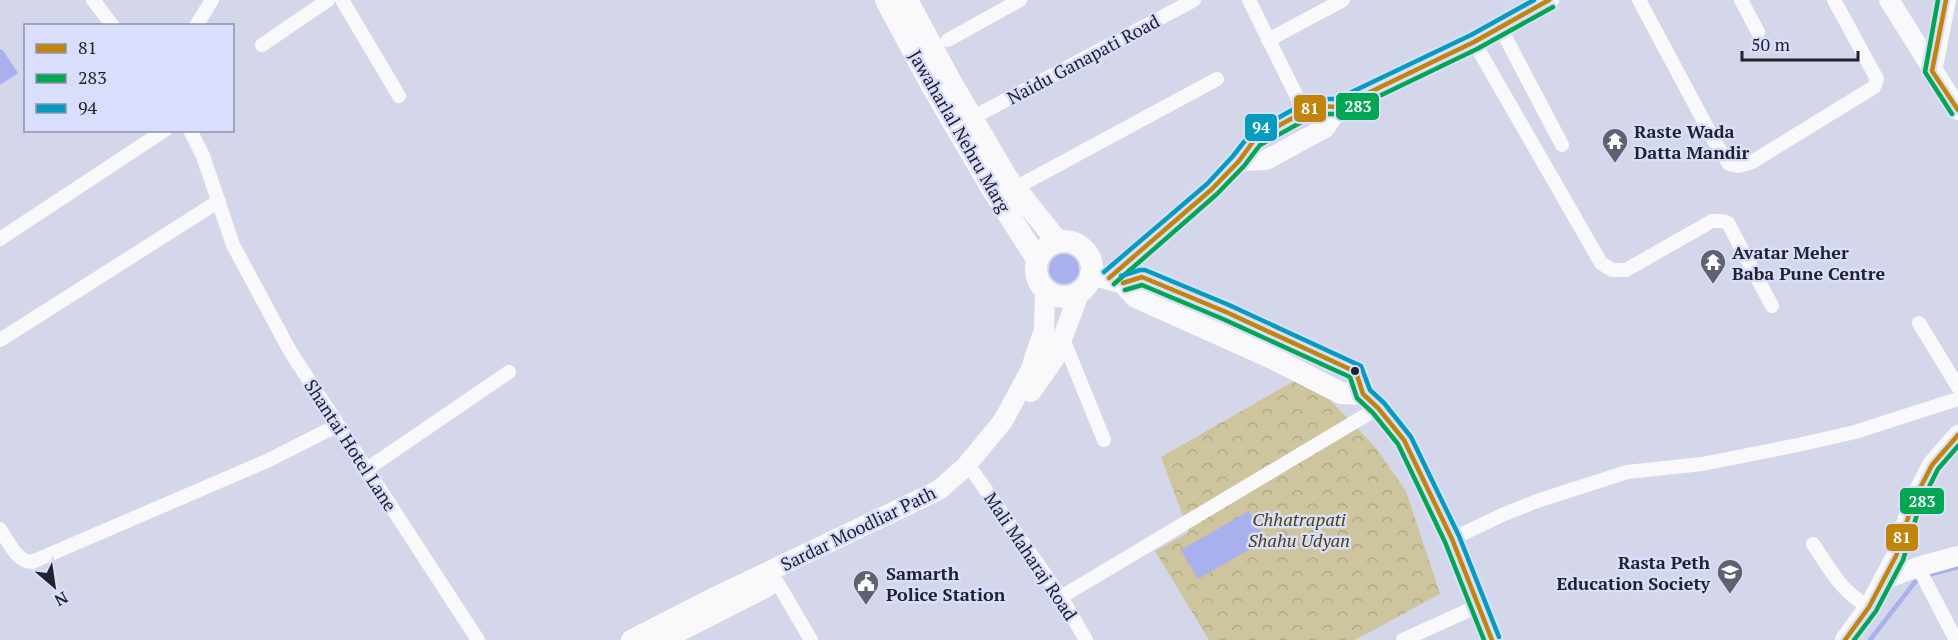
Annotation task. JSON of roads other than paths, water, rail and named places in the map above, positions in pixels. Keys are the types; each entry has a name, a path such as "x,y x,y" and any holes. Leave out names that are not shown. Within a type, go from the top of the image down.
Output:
{"main road":[{"name":"Jawaharlal Nehru Marg","path":"886,0 932,86 991,187 1037,259"},
{"name":"Jawaharlal Nehru Marg","path":"906,0 1007,178 1058,242"},
{"path":"1101,282 1070,296 1059,296 1045,289 1037,275 1037,259 1048,246 1058,242 1074,243 1083,249 1101,282 1272,358 1341,393 1371,401 1404,440 1452,539 1466,612 1492,640"}],"street":[{"path":"93,0 111,24"},
{"path":"197,24 212,0"},
{"path":"262,45 328,0"},
{"path":"342,0 399,96"},
{"path":"948,40 1020,0"},
{"name":"Naidu Ganapati Road","path":"972,118 1194,0"},
{"path":"1249,0 1304,111"},
{"path":"1268,40 1343,0"},
{"name":"Sardar Moodliar Path","path":"631,640 698,605 939,490 965,467 1003,421 1037,373 1055,358 1063,339 1101,282 1212,189 1239,161 1255,139 1314,106 1339,106 1474,42 1549,0"},
{"path":"1639,0 1716,144 1729,164 1738,166 1752,162 1874,87 1877,79 1834,0"},
{"path":"1741,0 1758,32"},
{"path":"1889,0 1958,110"},
{"path":"1932,71 1946,0"},
{"path":"1500,27 1562,145"},
{"path":"1474,42 1601,263 1612,270 1626,270 1712,221 1722,221 1728,223 1772,306"},
{"path":"1015,188 1217,79"},
{"name":"Sardar Moodliar Path","path":"1239,161 1266,160 1325,128 1339,106"},
{"path":"0,239 162,132"},
{"path":"0,340 219,201 203,156 191,132"},
{"name":"Shantai Hotel Lane","path":"219,201 232,245 290,351 478,640"},
{"name":"Sardar Moodliar Path","path":"663,640 933,502 974,473 1009,427 1037,373 1044,330 1045,289"},
{"path":"1919,323 1958,387"},
{"path":"1063,339 1104,440"},
{"path":"367,469 509,372"},
{"path":"1452,539 1537,501 1627,472 1702,464 1798,445 1856,432 1958,399"},
{"path":"1061,597 1371,401"},
{"path":"0,529 19,556 26,562 32,562 269,460 338,425"},
{"path":"1845,640 1869,607 1896,556 1913,502 1932,465 1958,435"},
{"name":"Mali Maharaj Road","path":"974,473 1061,597 1086,640"},
{"path":"1813,544 1840,584 1853,598 1869,607"},
{"path":"1883,580 1923,576 1958,556"},
{"path":"1923,576 1956,640"},
{"path":"777,582 811,640"},
{"path":"1404,640 1466,612"}],"water":[{"path":"2,49 18,73 0,85 0,50"},
{"path":"1064,254 1075,258 1079,269 1075,280 1064,284 1053,280 1049,269 1053,258"},
{"path":"1249,511 1266,540 1198,579 1181,550"}],"waterway":[{"path":"1870,640 1915,582 1932,574 1958,567"}],"place":[{"name":"Raste Wada Datta Mandir","path":"1615,164"},
{"name":"Avatar Meher Baba Pune Centre","path":"1713,285"},
{"name":"Rasta Peth Education Society","path":"1730,595"},
{"name":"Samarth Police Station","path":"866,606"}],"park label":[{"name":"Chhatrapati Shahu Udyan","path":"1299,529"}]}
